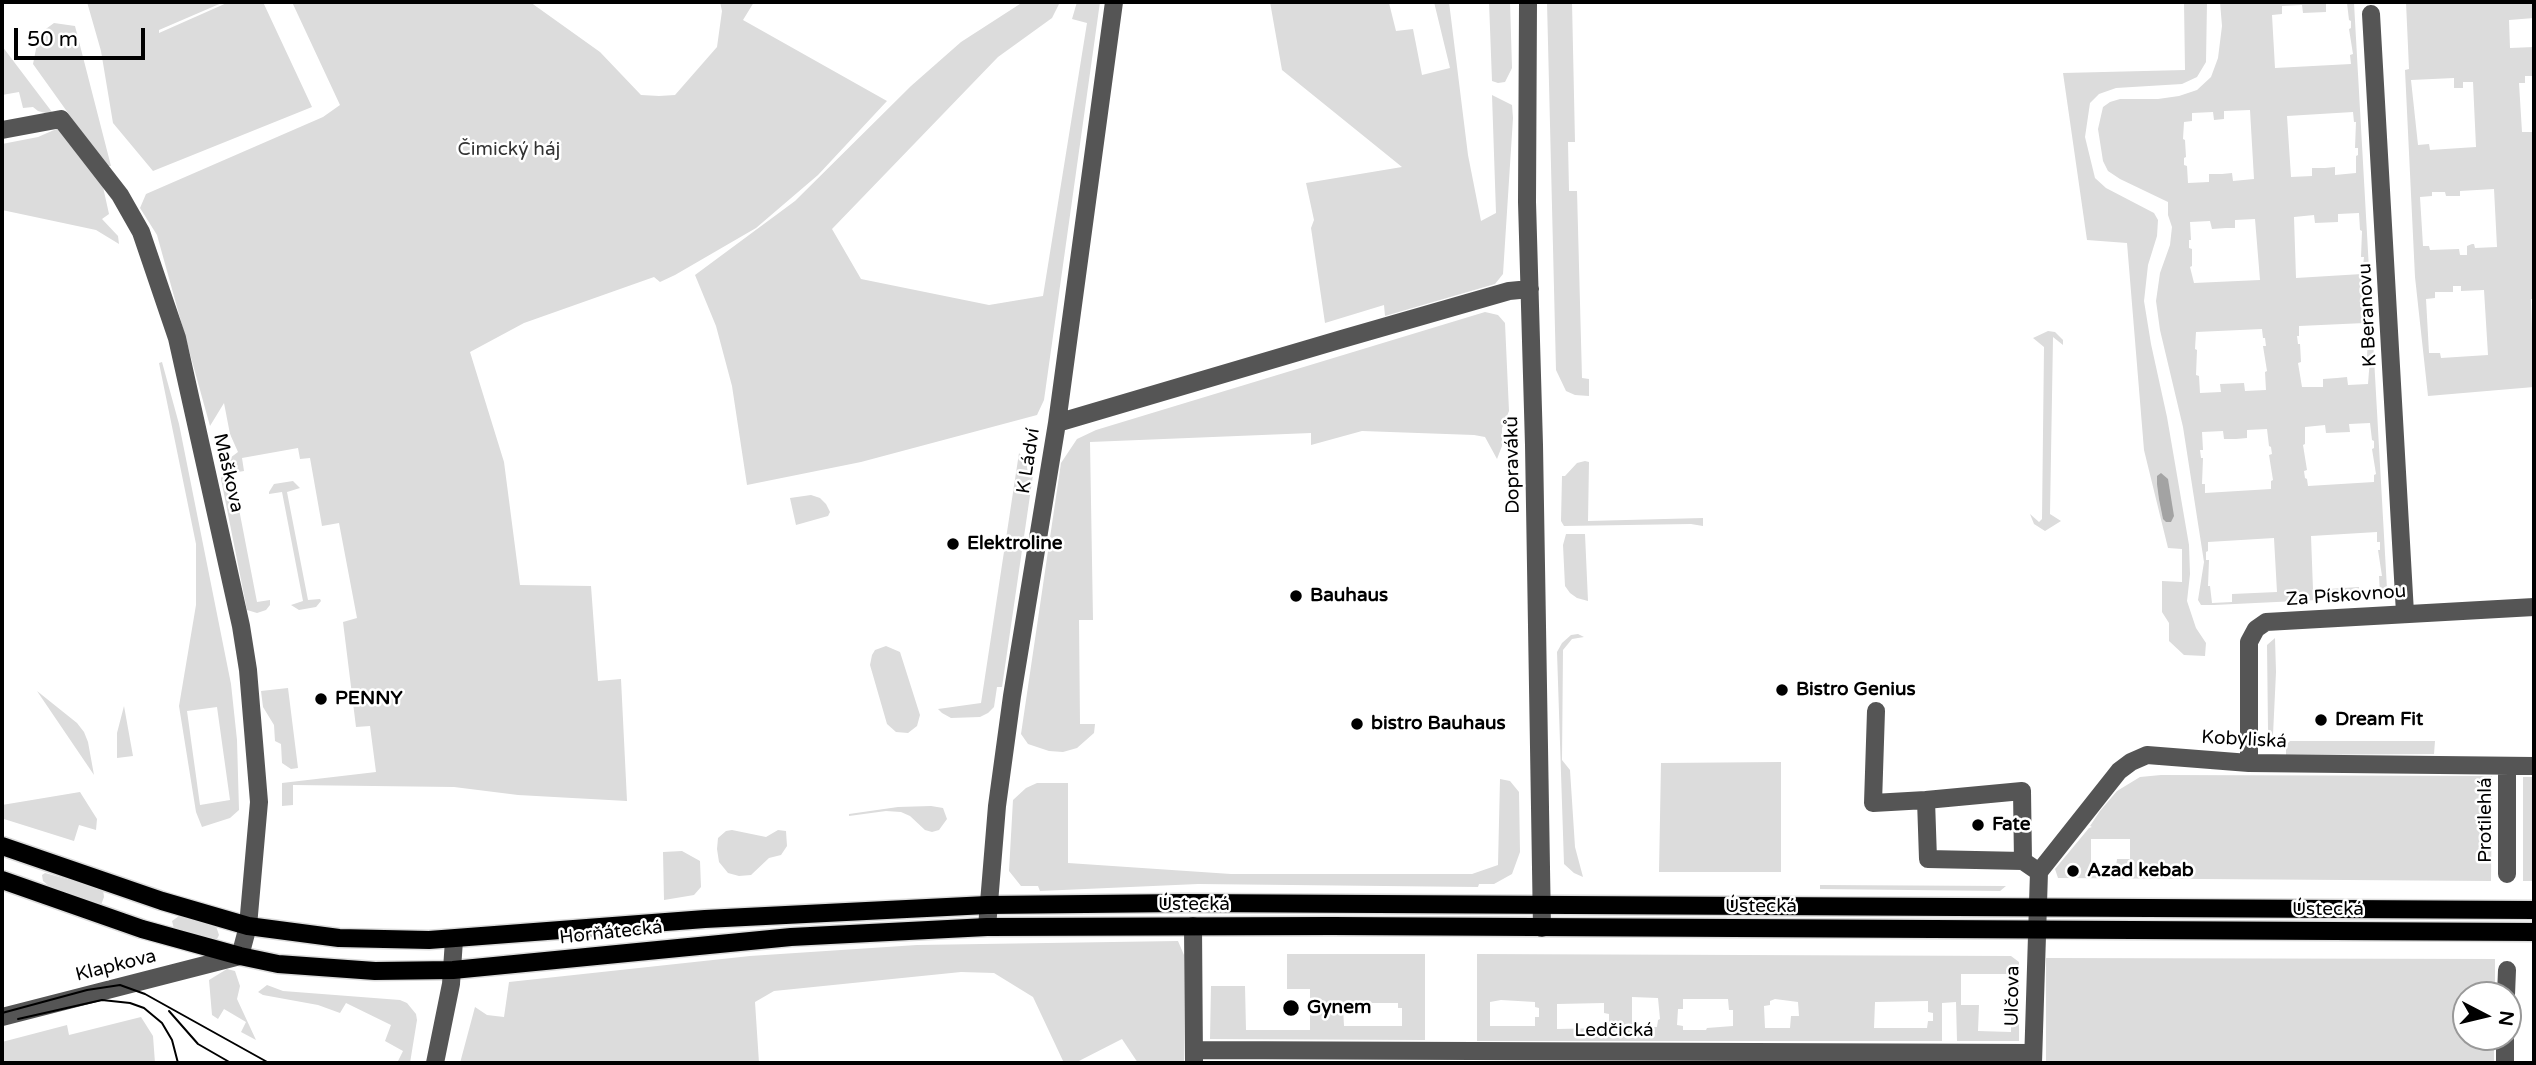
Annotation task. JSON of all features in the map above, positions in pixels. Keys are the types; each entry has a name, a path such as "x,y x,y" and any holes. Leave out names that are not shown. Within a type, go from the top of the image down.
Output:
{"main road":[{"name":"Horňátecká","path":"2,846 162,901 248,926 340,938 454,940 718,918 987,905"},
{"name":"Horňátecká","path":"2,880 142,929 240,956 277,964 375,971 453,970 791,937 987,927"},
{"name":"Ústecká","path":"987,905 1199,903 2534,910"},
{"name":"Ústecká","path":"987,927 2534,932"}],"street":[{"name":"K Ládví","path":"987,927 987,905 1012,696 1057,423 1114,2"},
{"name":"Dopraváků","path":"1528,2 1527,202 1542,928"},
{"name":"K Beranovu","path":"2371,14 2405,613"},
{"name":"Maškova","path":"2,130 61,119 120,195 141,232 177,338 241,626 248,670 259,802 248,926"},
{"path":"1057,423 1342,338 1509,291 1530,289"},
{"name":"Za Pískovnou","path":"2249,762 2249,642 2256,629 2266,622 2534,607"},
{"path":"1876,711 1873,803 2022,791 2023,861"},
{"name":"Kobyliská","path":"2039,872 2119,771 2147,755 2249,762 2534,766"},
{"name":"Protilehlá","path":"2507,766 2507,874"},
{"path":"1926,800 1928,859 2023,861 2039,872 2036,906"},
{"name":"Ulčova","path":"2033,1058 2036,906"},
{"path":"240,956 248,926"},
{"path":"1193,926 1194,1057"},
{"path":"435,1063 453,970 454,940"},
{"name":"Klapkova","path":"2,1017 240,956"},
{"path":"2507,970 2507,981"},
{"name":"Ledčická","path":"1194,1057 2033,1058"}],"green space":[{"path":"87,2 224,2 159,30 159,33 229,2 263,2 312,107 153,171 113,123 101,51"},
{"name":"Čimický háj","path":"292,2 530,2 600,52 641,95 659,96 675,95 717,47 722,11 720,2 754,2 743,20 887,101 818,175 756,228 660,282 654,277 524,323 470,352 504,462 520,585 591,586 598,681 621,679 627,801 518,795 454,787 293,785 293,805 282,806 282,783 376,772 370,726 356,727 343,622 357,618 339,523 322,526 310,458 300,459 298,448 242,458 244,471 232,473 257,602 270,600 266,610 257,613 247,610 221,479 226,461 238,452 230,434 224,403 210,426 157,235 140,208 146,194 323,117 340,105"},
{"path":"1023,2 1060,2 1052,18 998,57 832,229 861,279 989,305 1043,296 1087,23 1072,19 1077,2 1100,2 1044,400 1037,415 861,462 747,485 732,386 716,326 695,275 795,201 911,86 961,42"},
{"path":"1270,2 1393,2 1389,3 1396,31 1413,29 1422,75 1450,68 1434,2 1449,2 1468,155 1481,221 1496,213 1492,95 1512,105 1503,274 1495,284 1385,316 1384,305 1325,323 1311,228 1314,220 1306,183 1402,167 1282,70"},
{"path":"1489,2 1510,2 1512,68 1505,82 1492,81"},
{"path":"1547,2 1572,2 1575,142 1568,142 1569,191 1577,191 1582,378 1589,379 1589,396 1566,391 1556,370"},
{"path":"2184,2 2207,2 2206,62 2197,77 2182,84 2116,88 2099,94 2090,103 2085,137 2095,178 2106,188 2154,213 2158,220 2157,236 2148,265 2144,301 2189,545 2187,601 2196,628 2206,643 2205,656 2184,655 2169,641 2169,623 2162,612 2162,581 2182,582 2182,549 2168,548 2144,450 2127,243 2087,240 2063,73 2185,70"},
{"path":"2220,2 2354,3 2387,589 2385,595 2380,597 2214,605 2201,605 2198,600 2204,562 2183,427 2160,330 2156,301 2160,273 2170,245 2172,227 2168,202 2108,171 2103,161 2098,129 2103,107 2110,102 2120,99 2158,99 2197,90 2211,77 2218,58 2222,26","holes":["2347,3 2351,21 2351,64 2275,68 2272,15 2282,14 2282,6 2302,5 2303,13 2326,12 2326,4","2250,110 2254,179 2233,181 2232,173 2209,174 2209,182 2188,183 2187,166 2184,165 2184,122 2192,121 2192,113 2213,112 2214,120 2224,119 2224,111","2353,112 2356,122 2355,148 2358,148 2356,173 2335,175 2335,167 2312,168 2312,176 2291,177 2287,116","2359,213 2362,231 2361,257 2364,257 2362,274 2296,278 2294,217 2314,215 2315,223 2338,222 2338,214","2255,219 2260,280 2194,283 2190,267 2190,222 2210,221 2212,229 2235,228 2235,220","2365,323 2368,332 2367,358 2370,358 2368,384 2348,385 2347,377 2323,379 2323,387 2302,387 2298,363 2301,362 2299,326","2262,329 2266,346 2263,346 2267,371 2266,390 2245,391 2244,383 2220,384 2221,392 2200,393 2199,376 2196,375 2196,332","2370,423 2374,441 2374,482 2308,486 2304,471 2307,470 2303,445 2305,427 2325,425 2326,433 2350,432 2349,424","2267,429 2272,454 2269,455 2273,480 2271,489 2205,493 2200,450 2203,450 2202,432 2223,431 2224,439 2247,438 2247,430","2377,532 2382,576 2379,576 2380,594 2359,595 2359,587 2313,590 2311,536","2274,538 2277,592 2232,594 2232,602 2212,603 2208,586 2208,542"]},
{"path":"2406,2 2534,2 2534,18 2509,20 2510,48 2534,47 2534,76 2525,76 2525,83 2519,83 2522,132 2533,132 2534,136 2534,299 2531,299 2534,387 2428,396 2415,277 2405,70 2409,69","holes":["2454,78 2454,88 2463,88 2463,82 2473,82 2476,147 2430,150 2429,144 2418,145 2411,80","2494,189 2497,247 2475,248 2472,244 2467,246 2467,255 2460,255 2459,249 2430,250 2429,246 2423,246 2420,197 2432,196 2432,192 2460,196 2460,191","2453,286 2461,286 2461,291 2484,290 2488,355 2441,358 2440,353 2429,353 2426,299 2435,298 2435,292 2453,292"]},
{"path":"54,23 75,26 111,166 106,166 33,64 39,34"},
{"path":"2,46 52,112 49,114 33,107 23,108 19,92 2,95"},
{"path":"61,127 101,178 109,214 102,219 118,236 119,244 96,230 2,210 2,144 38,137"},
{"path":"1485,312 1498,315 1505,323 1509,411 1502,428 1502,446 1497,459 1485,437 1474,435 1362,431 1311,445 1311,433 1090,442 1093,620 1079,620 1080,724 1095,724 1094,733 1077,748 1063,752 1049,751 1028,744 1021,734 1061,463 1077,439 1096,430"},
{"path":"2048,331 2055,332 2063,340 2063,345 2053,337 2050,514 2061,521 2045,531 2034,524 2030,514 2039,522 2042,519 2044,347 2033,338"},
{"path":"162,362 179,424 231,684 237,740 239,810 230,818 202,827 196,812 179,706 196,605 196,544 159,363","holes":["217,707 230,800 200,805 187,711"]},
{"path":"1019,453 1026,461 1028,473 1033,475 1002,687 997,687 994,707 988,713 980,717 951,718 938,709 981,703"},
{"path":"1589,462 1588,521 1703,518 1703,526 1564,526 1561,521 1562,476 1577,463"},
{"path":"293,481 300,488 287,492 308,600 321,601 316,607 299,610 291,605 303,601 282,492 269,494 274,484"},
{"path":"811,495 826,504 830,512 828,516 796,525 790,498"},
{"path":"1566,534 1585,534 1588,601 1577,598 1565,586 1563,545"},
{"path":"1571,635 1584,637 1572,639 1563,650 1562,760 1570,770 1575,847 1583,877 1564,864 1557,652"},
{"path":"2275,638 2273,735 2268,729 2267,645"},
{"path":"886,646 900,652 920,715 917,726 908,733 896,732 887,724 870,665 875,650"},
{"path":"288,688 298,768 291,769 282,763 281,744 275,741 274,725 263,707 261,691"},
{"path":"37,691 77,723 84,732 94,775"},
{"path":"124,706 133,756 117,758 117,733"},
{"path":"2290,741 2435,741 2434,754 2286,755 2286,745"},
{"path":"1781,762 1781,872 1659,872 1661,763"},
{"path":"2492,776 2491,881 2058,878 2055,869 2092,827 2090,826 2100,811 2117,791 2140,777","holes":["2091,839 2130,839 2130,859 2117,859 2116,866 2091,866"]},
{"path":"2523,777 2534,777 2534,881 2523,881"},
{"path":"1500,779 1510,781 1519,792 1520,852 1512,874 1494,884 1479,884 1478,887 1198,884 1040,891 1038,886 1021,886 1009,871 1013,800 1026,788 1037,783 1068,783 1068,863 1231,874 1472,874 1498,865"},
{"path":"80,792 97,819 96,830 79,825 74,841 4,819 2,805"},
{"path":"898,807 943,808 947,819 939,830 932,832 925,830 910,816 901,812 886,811 849,816"},
{"path":"778,830 786,831 787,846 781,855 769,858 751,875 728,873 719,862 718,838 726,831 766,837"},
{"path":"682,851 700,861 701,887 694,895 664,900 663,852"},
{"path":"45,873 103,889 101,905 50,887 43,881 42,875"},
{"path":"1820,885 2006,886 2000,891 1820,889"},
{"path":"179,916 216,926 219,935 217,939 211,940 174,929 172,921"},
{"path":"1178,941 1184,955 1184,1063 1138,1063 1122,1039 1075,1063 1064,1063 1033,997 994,973 961,972 774,991 755,1002 759,1063 460,1063 475,1007 487,1015 504,1017 509,982 750,956 917,945"},
{"path":"1287,954 1425,954 1425,1040 1210,1039 1211,986 1245,986 1246,1030 1310,1030 1310,989 1287,989","holes":["1349,1003 1398,1003 1398,1008 1402,1008 1402,1026 1344,1026 1343,1008 1349,1008"]},
{"path":"1477,954 2011,956 2019,962 2019,1041 1957,1041 1956,1002 1942,1003 1942,1041 1477,1041","holes":["1961,974 2011,974 2011,989 2015,989 2015,1004 2011,1004 2011,1032 1978,1031 1979,1005 1961,1005","1632,997 1658,998 1660,1019 1657,1027 1632,1027","1683,999 1728,999 1729,1010 1733,1010 1733,1026 1683,1030 1683,1026 1677,1025 1678,1009 1683,1009","1775,999 1798,1002 1799,1016 1791,1016 1790,1028 1765,1028 1764,1006 1770,1005 1770,1001","1928,1001 1928,1012 1933,1013 1933,1021 1928,1021 1927,1028 1874,1028 1875,1002","1490,1002 1535,1002 1535,1007 1539,1008 1535,1026 1490,1026","1604,1003 1604,1013 1609,1014 1609,1022 1604,1023 1604,1028 1557,1029 1557,1004"]},
{"path":"2046,958 2495,959 2495,981 2452,981 2452,1051 2494,1051 2494,1063 2046,1061"},
{"path":"227,969 235,971 240,986 237,999 256,1040 241,1032 246,1022 224,1009 218,1019 212,1015 209,980"},
{"path":"267,985 283,991 400,1000 407,1003 416,1014 417,1020 410,1063 397,1063 403,1051 385,1041 391,1025 346,1003 340,1013 318,1005 258,992"},
{"path":"141,1017 153,1036 155,1063 2,1063 2,1042 67,1025 69,1035"}],"shaded area":[{"path":"2161,473 2168,479 2174,516 2171,522 2163,519 2157,484 2157,476"}],"tram line":[{"path":"2,1013 87,990 120,985 145,994 269,1063"},
{"path":"18,1019 102,1000 130,1003 144,1008 162,1023 172,1040 178,1063"},
{"path":"169,1011 198,1044 231,1063"}],"place":[{"name":"Elektroline","path":"953,544"},
{"name":"Bauhaus","path":"1296,596"},
{"name":"Bistro Genius","path":"1782,690"},
{"name":"PENNY","path":"321,699"},
{"name":"Dream Fit","path":"2321,720"},
{"name":"bistro Bauhaus","path":"1357,724"},
{"name":"Fate","path":"1978,825"},
{"name":"Azad kebab","path":"2073,871"},
{"name":"Gynem","path":"1291,1008"}]}
